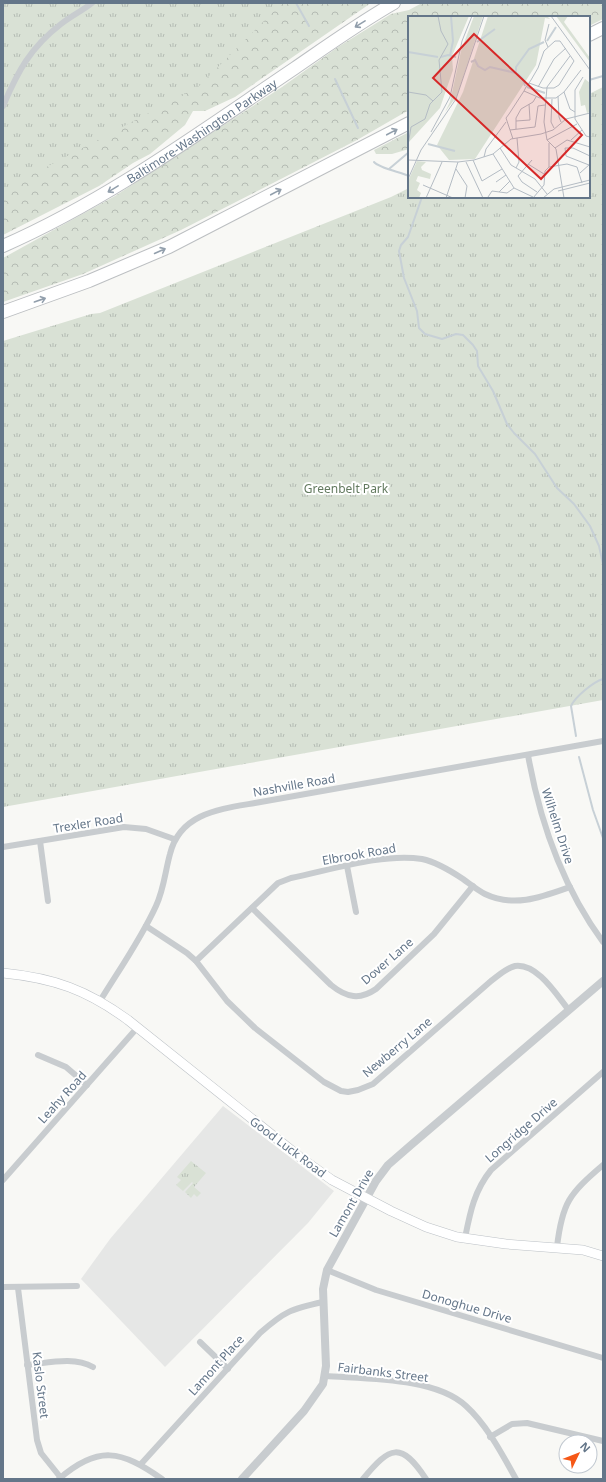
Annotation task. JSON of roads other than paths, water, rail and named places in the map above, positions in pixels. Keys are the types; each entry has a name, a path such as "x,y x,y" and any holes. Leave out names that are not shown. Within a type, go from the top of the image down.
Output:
{"highway":[{"name":"Baltimore-Washington Parkway","path":"3,246 69,214 140,172 350,30 394,3"},
{"path":"590,34 603,28"},
{"path":"3,312 89,282 169,247 408,124"}],"main road":[{"name":"Good Luck Road","path":"3,973 22,975 59,983 82,991 100,1001 137,1028 296,1154 332,1180 426,1227 465,1238 506,1244 583,1250 603,1256"}],"street":[{"path":"3,106 24,62 44,38 62,22 92,3"},
{"name":"Nashville Road","path":"100,1001 146,926 163,888 169,854 174,840 187,826 201,815 225,808 603,741"},
{"name":"Wilhelm Drive","path":"528,755 536,798 544,828 561,872 603,942"},
{"name":"Trexler Road","path":"3,847 124,827 146,829 174,840"},
{"path":"40,841 48,901"},
{"name":"Elbrook Road","path":"196,961 269,890 291,878 348,866 397,857 424,860 452,872 484,894 497,899 515,902 542,896 570,887"},
{"path":"348,866 356,912"},
{"name":"Dover Lane","path":"252,908 331,985 346,995 357,997 366,995 376,989 434,934 473,886"},
{"name":"Newberry Lane","path":"146,926 175,944 196,961 227,1001 255,1028 324,1082 341,1091 348,1092 358,1090 373,1084 491,981 507,969 514,966 521,966 535,972 568,1009"},
{"name":"Lamont Drive","path":"242,1479 313,1401 323,1384 326,1366 323,1289 327,1270 366,1198 382,1172 388,1165 603,980"},
{"name":"Leahy Road","path":"3,1180 137,1028"},
{"path":"38,1055 66,1067 87,1085"},
{"name":"Longridge Drive","path":"465,1238 473,1200 487,1174 503,1158 603,1072"},
{"path":"557,1247 561,1217 566,1203 580,1185 603,1165"},
{"name":"Donoghue Drive","path":"327,1270 376,1290 603,1358"},
{"path":"3,1288 78,1286"},
{"name":"Kaslo Street","path":"18,1288 37,1440 40,1451 60,1478"},
{"name":"Lamont Place","path":"141,1464 260,1333 277,1317 292,1309 323,1302"},
{"path":"200,1342 228,1369"},
{"path":"27,1365 67,1361 87,1363 93,1367"},
{"name":"Fairbanks Street","path":"325,1376 418,1384 447,1393 467,1406 490,1437 516,1479"},
{"path":"490,1437 512,1424 527,1423 603,1441"},
{"path":"363,1479 382,1458 390,1453 398,1452 402,1452 411,1459 426,1479"},
{"path":"60,1478 81,1462 96,1456 106,1455 121,1457 141,1464 162,1479"}],"waterway":[{"path":"296,3 309,26"},
{"path":"590,80 603,76"},
{"path":"335,79 358,128"},
{"path":"389,169 408,153"},
{"path":"374,162 385,168 408,176"},
{"path":"422,198 408,237 401,245 399,251 404,278 417,311 419,328 425,334 442,339 456,334 463,335 473,345 477,351 478,366 493,391 507,424 535,454 557,488 574,504 590,526 599,546 603,564"},
{"path":"576,736 571,706 576,698 585,690 594,683 603,679"},
{"path":"579,757 593,810 603,838"}],"park label":[{"name":"Greenbelt Park","path":"346,488"}]}
